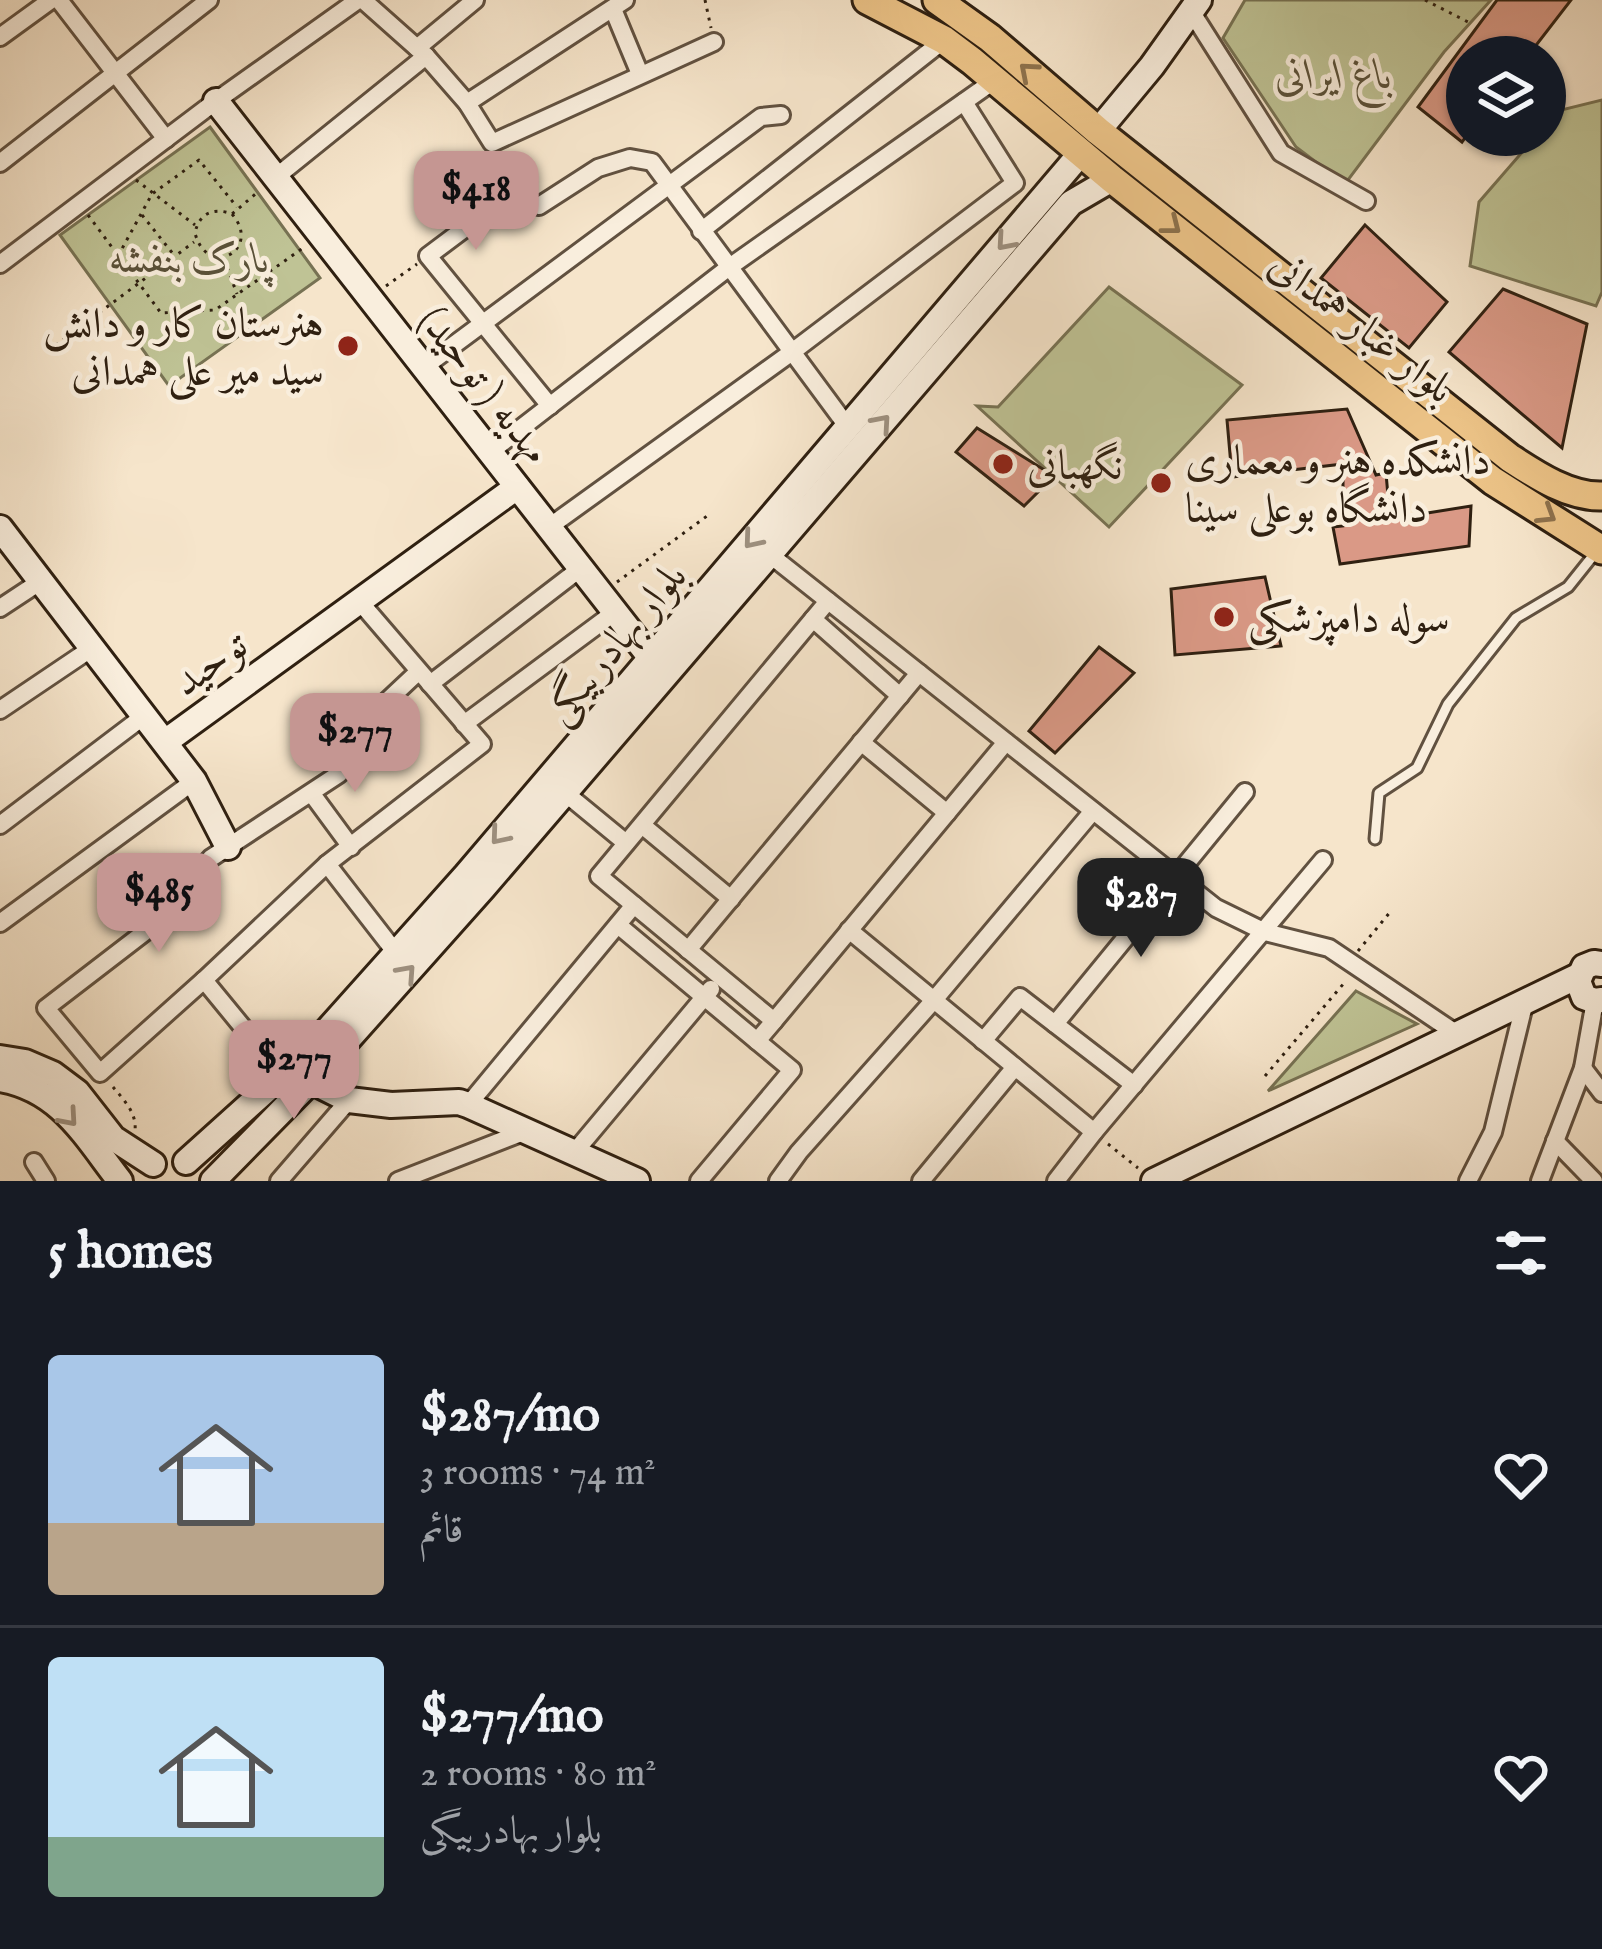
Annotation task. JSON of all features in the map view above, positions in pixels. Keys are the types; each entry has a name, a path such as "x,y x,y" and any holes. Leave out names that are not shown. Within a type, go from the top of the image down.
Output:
{"main road":[{"path":"867,0 944,40 995,80 1098,143"},
{"path":"937,0 990,38 1098,143"},
{"name":"بلوار بهادربیگی","path":"209,1181 310,1081 565,792 659,664 847,426 1098,143 1195,5"},
{"name":"مهدیه ( توحید)","path":"216,101 659,664"},
{"name":"بلوار غبار همدانی","path":"1098,143 1112,179 1493,481 1601,549"},
{"name":"بلوار غبار همدانی","path":"1098,143 1510,458 1544,480 1590,497 1602,496"},
{"name":"بلوار بهادربیگی","path":"186,1162 306,1054 659,664 769,554 1072,203 1112,179"},
{"name":"توحید","path":"0,528 165,742 518,487"},
{"path":"165,742 194,782 229,847"},
{"path":"1146,1175 1596,967"},
{"path":"1596,967 1581,992 1598,1000"},
{"path":"0,1058 53,1074 77,1092 146,1173 164,1160 186,1162 209,1181"},
{"path":"0,1079 42,1092 62,1108 119,1181"},
{"path":"310,1081 349,1100 391,1105 459,1102 637,1181"}],"street":[{"path":"0,163 209,0"},
{"path":"0,264 216,101 360,0 422,52 493,143 714,42"},
{"path":"276,177 422,52 475,0"},
{"path":"0,37 62,2 166,139"},
{"path":"467,104 619,4 640,74"},
{"path":"1195,5 1281,153 1366,201"},
{"path":"701,231 944,40"},
{"path":"490,452 728,268 995,80"},
{"path":"549,527 1015,183 964,102"},
{"path":"424,367 761,117 781,115"},
{"path":"539,206 598,168 630,158 652,162 847,426"},
{"path":"492,208 428,256 550,406"},
{"path":"769,554 1216,908 1264,932 1329,948 1457,1034"},
{"path":"359,602 424,678 482,744 327,865 100,1073 46,1008 168,916 211,858 347,766 370,717 424,678 581,568"},
{"path":"0,608 41,581"},
{"path":"774,1021 599,876 828,601"},
{"path":"464,724 608,603"},
{"path":"813,619 900,696"},
{"path":"0,710 92,648"},
{"path":"688,950 919,673"},
{"path":"0,825 144,716"},
{"path":"861,742 947,813"},
{"path":"757,1041 1006,742"},
{"path":"0,923 194,782"},
{"path":"565,792 626,843"},
{"path":"1055,1024 1245,792"},
{"path":"312,794 351,847"},
{"path":"778,1181 1093,811"},
{"path":"642,825 730,898"},
{"path":"1056,1181 1324,860"},
{"path":"327,865 397,953"},
{"path":"468,1105 634,905"},
{"path":"617,926 792,1070 699,1181"},
{"path":"849,930 1094,1132"},
{"path":"573,1154 721,977"},
{"path":"204,980 282,1075"},
{"path":"983,1041 1020,997 1134,1085"},
{"path":"1540,1181 1583,1068 1598,1000"},
{"path":"1468,1181 1492,1132 1526,1001"},
{"path":"920,1181 1016,1067"},
{"path":"1583,1068 1602,1093"},
{"path":"279,1181 349,1100"},
{"path":"398,1181 526,1131"},
{"path":"1555,1141 1594,1181"},
{"path":"34,1162 46,1181"}],"lane":[{"path":"1375,839 1379,793 1417,768 1448,704 1516,618 1568,587 1601,549"}],"path":[{"path":"705,0 714,42"},
{"path":"1429,1 1470,23"},
{"path":"118,256 152,194 199,160 238,208"},
{"path":"125,170 197,226"},
{"path":"232,214 276,177"},
{"path":"80,204 160,313 215,310 321,235"},
{"path":"222,210 232,214 241,224 243,238 236,251 224,257 202,250 196,240 202,217 222,210"},
{"path":"141,214 175,256"},
{"path":"56,345 196,240"},
{"path":"370,298 428,256"},
{"path":"224,257 237,294"},
{"path":"608,603 707,516"},
{"path":"1265,1076 1354,964 1390,910"},
{"path":"100,1073 136,1121 130,1149"},
{"path":"1094,1132 1146,1175"}],"green space":[{"name":"باغ ایرانی","path":"1245,0 1491,0 1458,36 1446,36 1446,50 1345,184 1296,147 1223,38"},
{"path":"1602,100 1602,292 1596,306 1470,266 1479,202 1519,156 1566,156 1566,109"},
{"name":"پارک بنفشه","path":"210,127 320,278 169,386 60,235"},
{"path":"1109,287 1242,385 1109,527 977,406 998,407"},
{"path":"1356,991 1417,1024 1268,1091"}],"building":[{"path":"1497,0 1571,0 1543,36 1470,36"},
{"path":"1446,69 1446,129 1418,107"},
{"path":"1365,225 1447,302 1409,348 1321,278"},
{"path":"1503,289 1587,324 1562,448 1449,352"},
{"path":"1347,409 1376,475 1386,473 1390,519 1471,506 1469,546 1340,564 1333,527 1343,526 1343,464 1232,477 1227,420"},
{"name":"نگهبانی","path":"977,428 1054,476 1024,506 956,452"},
{"name":"سوله دامپزشکی","path":"1265,577 1281,646 1175,655 1171,589"},
{"path":"1099,647 1134,673 1055,753 1029,731"}],"place":[{"name":"هنرستان کار و دانش سید میر علی همدانی","path":"348,346"},
{"name":"نگهبانی","path":"1003,464"},
{"name":"دانشکده هنر و معماری دانشگاه بوعلی سینا","path":"1161,483"},
{"name":"سوله دامپزشکی","path":"1224,617"}]}
